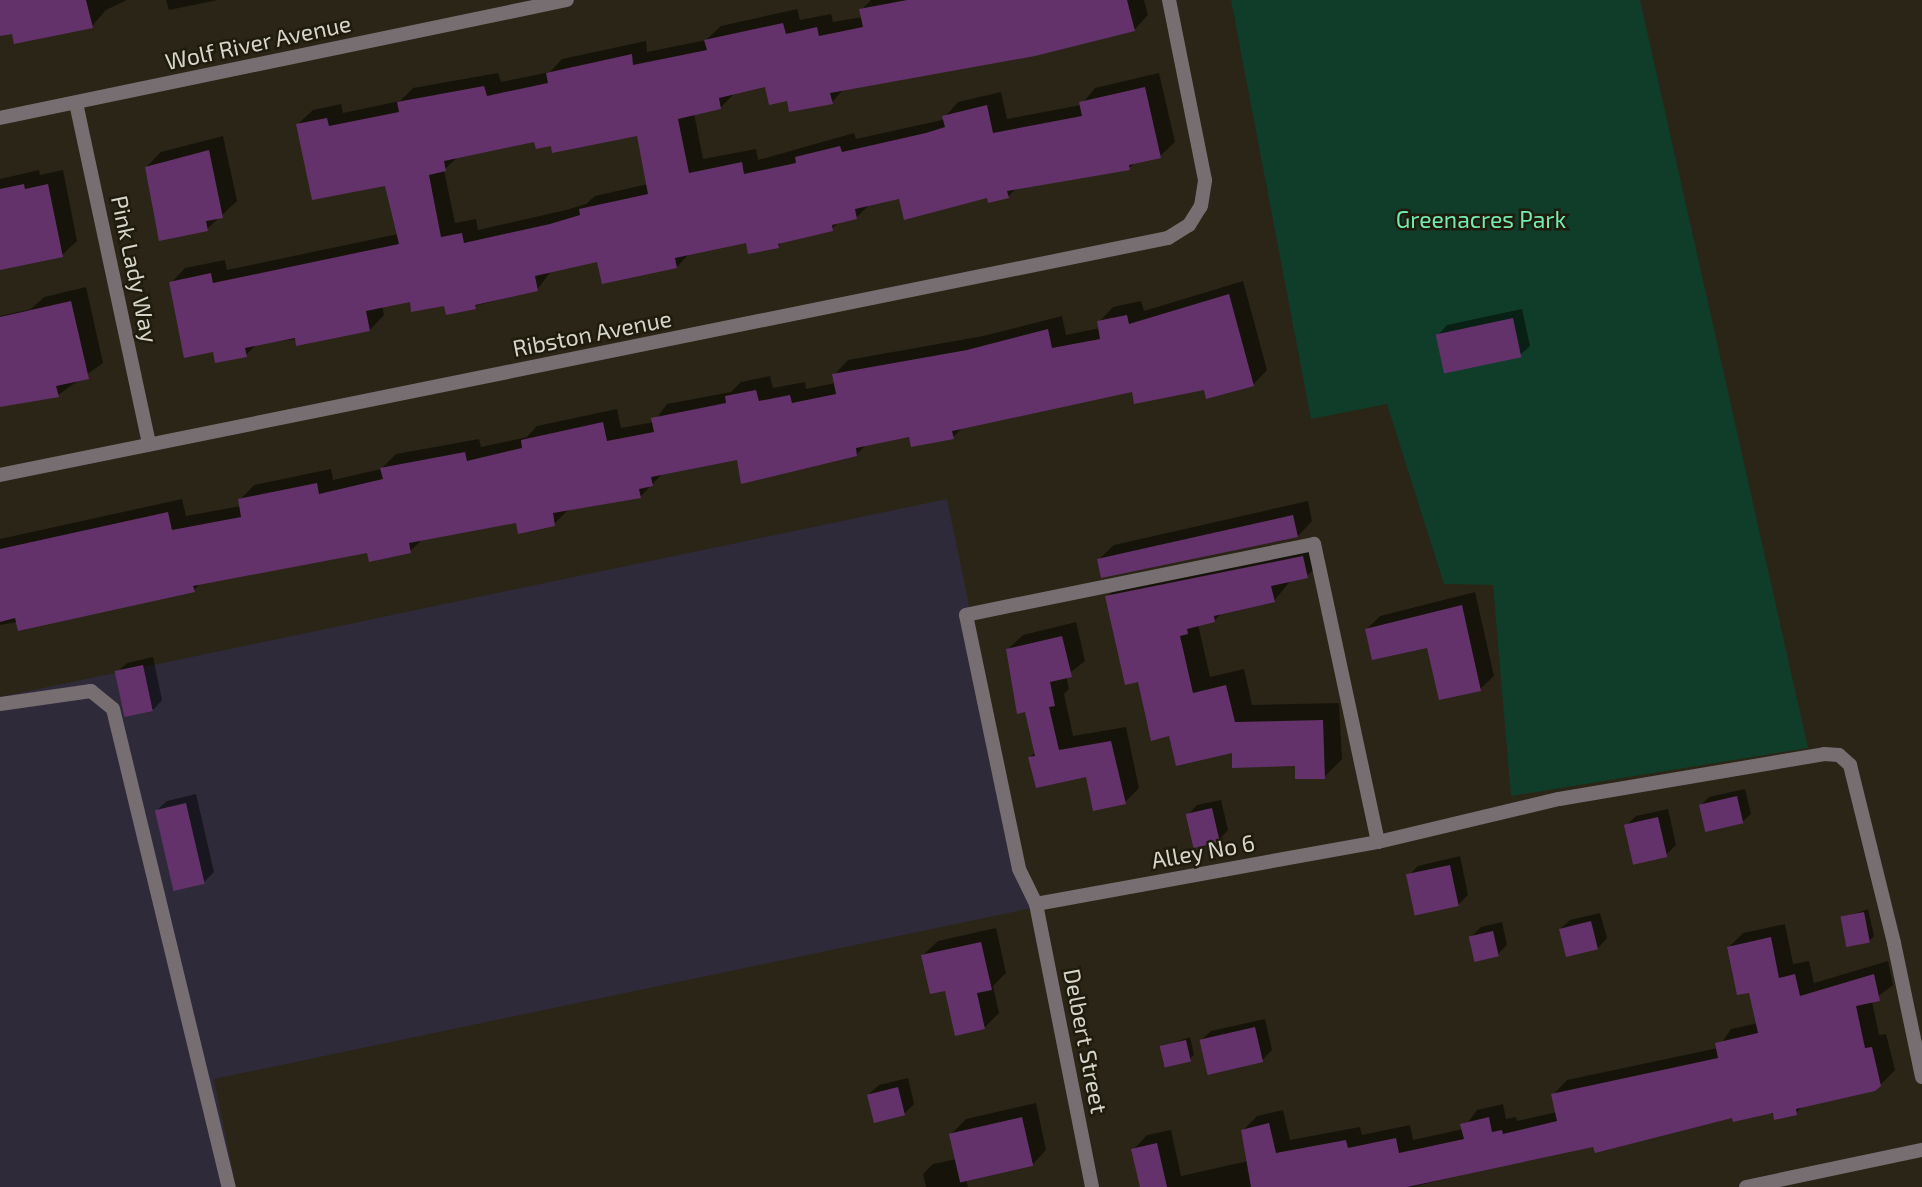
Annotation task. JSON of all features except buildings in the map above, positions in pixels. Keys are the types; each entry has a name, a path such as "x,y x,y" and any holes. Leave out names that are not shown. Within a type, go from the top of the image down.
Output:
{"street":[{"name":"Wolf River Avenue","path":"0,118 567,0"},
{"name":"Ribston Avenue","path":"0,475 1144,247 1189,225 1201,206 1205,180 1169,0"},
{"name":"Pink Lady Way","path":"76,103 149,444"},
{"name":"Delbert Street","path":"1092,1187 1036,904 1019,869 966,615 1314,544 1378,842"},
{"path":"0,704 91,691 113,709 229,1187"},
{"name":"Alley No 6","path":"1036,904 1378,842 1559,799 1811,754 1839,755 1854,776 1894,943 1922,1077"},
{"path":"1746,1187 1922,1150"}],"shaded area":[{"path":"947,499 1032,908 214,1079 236,1187 0,1187 0,697"}],"green space":[{"name":"Greenacres Park","path":"1231,0 1640,0 1808,748 1511,796 1493,585 1444,584 1387,404 1311,419"}]}
